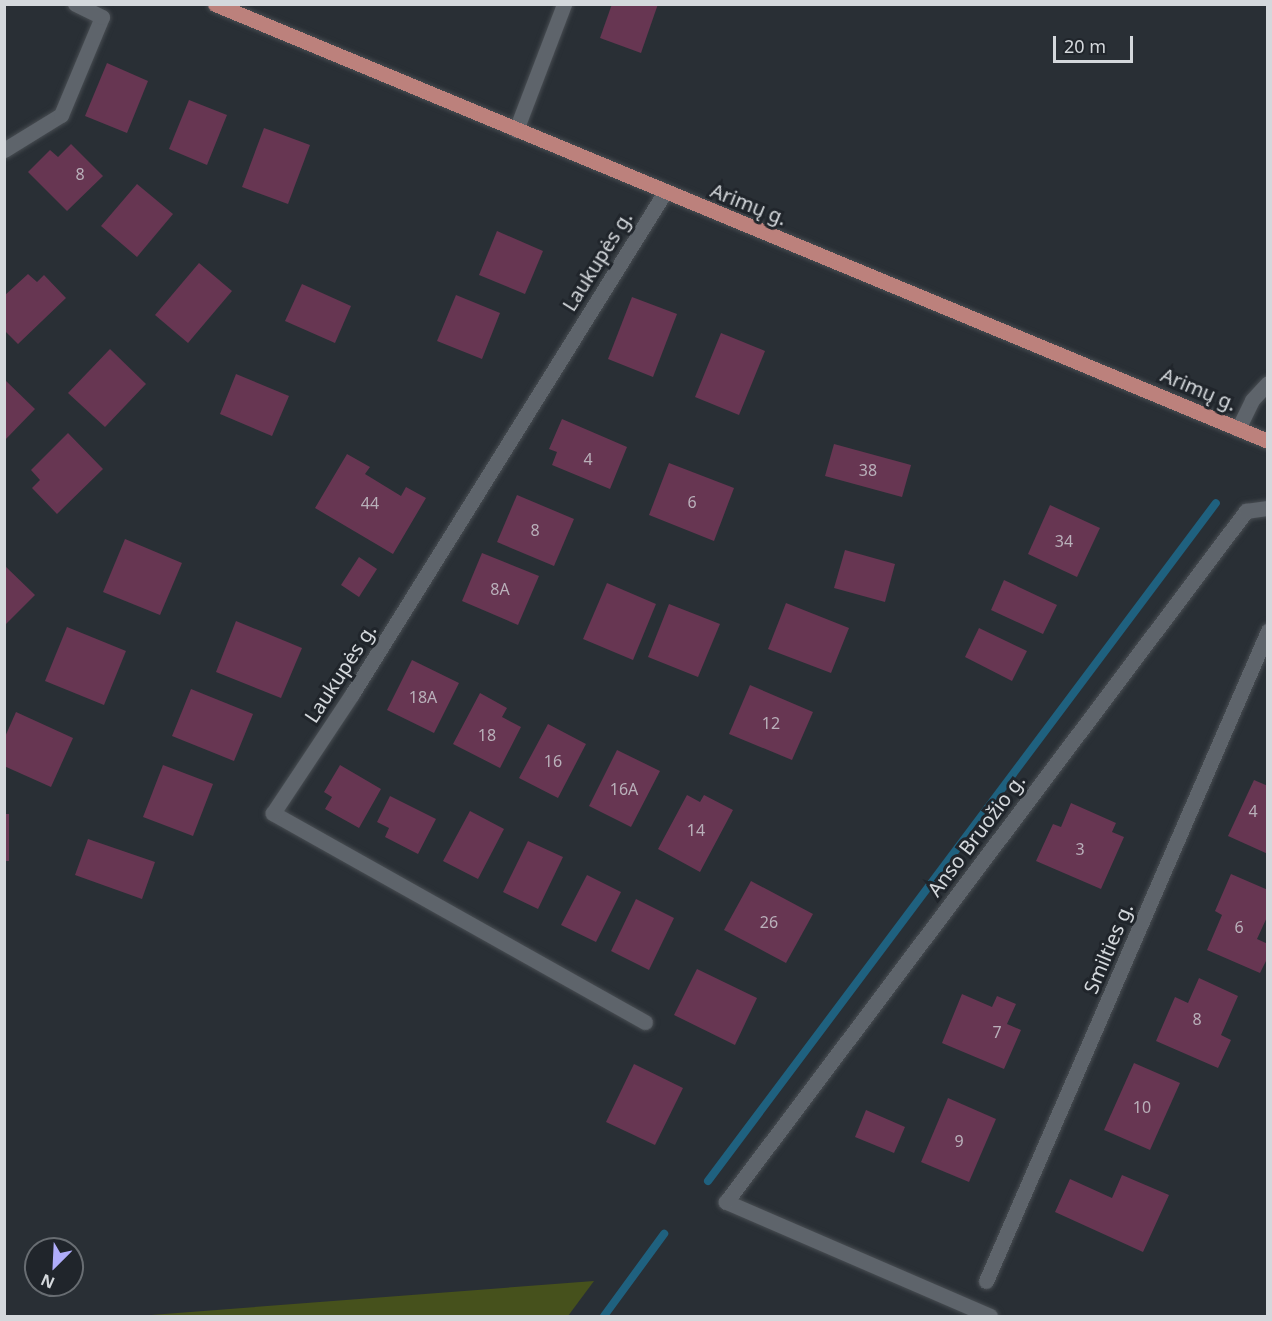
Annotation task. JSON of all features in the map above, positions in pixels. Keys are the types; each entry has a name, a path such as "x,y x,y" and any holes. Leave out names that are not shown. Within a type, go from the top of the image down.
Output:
{"main road":[{"name":"Arimų g.","path":"215,4 1268,441"}],"street":[{"path":"4,150 61,115 102,16 75,4"},
{"path":"516,129 564,4"},
{"name":"Laukupės g.","path":"645,1022 273,813 352,694 665,192"},
{"path":"1238,429 1252,400 1268,383"},
{"name":"Anso Bruožio g.","path":"990,1317 726,1202 1246,511 1268,508"},
{"name":"Smilties g.","path":"986,1281 1268,631"}],"green space":[{"path":"594,1281 568,1316 138,1316"}],"building":[{"path":"612,4 658,4 641,53 600,38"},
{"path":"107,63 148,81 127,133 85,116"},
{"path":"189,100 227,115 207,165 169,149"},
{"path":"264,128 310,145 288,204 242,187"},
{"path":"71,144 103,176 67,211 28,172 50,150 58,157"},
{"path":"137,184 173,214 137,257 101,226"},
{"path":"497,231 543,251 525,294 479,275"},
{"path":"199,263 232,291 188,343 155,315"},
{"path":"28,274 37,282 44,275 66,298 18,344 4,330 4,296"},
{"path":"302,284 351,306 335,343 285,321"},
{"path":"456,295 500,313 482,359 437,341"},
{"path":"632,297 677,314 653,377 608,359"},
{"path":"721,333 765,351 739,415 695,397"},
{"path":"110,349 146,384 105,427 68,393"},
{"path":"236,374 289,396 272,436 220,414"},
{"path":"4,379 35,409 4,441"},
{"path":"562,419 627,447 610,489 552,465 557,452 549,449"},
{"path":"68,433 103,469 57,514 32,488 40,480 31,470"},
{"path":"834,444 911,465 902,497 825,476"},
{"path":"347,454 370,467 365,474 401,496 406,487 426,498 393,554 315,508"},
{"path":"669,463 734,488 714,541 649,515"},
{"path":"517,495 574,519 554,566 497,542"},
{"path":"1050,505 1100,528 1077,577 1028,554"},
{"path":"125,539 182,563 160,615 103,592"},
{"path":"845,550 895,564 885,602 834,588"},
{"path":"482,553 539,576 518,625 462,601"},
{"path":"359,557 377,569 359,597 341,585"},
{"path":"4,565 35,595 4,626"},
{"path":"1004,580 1057,605 1043,634 991,610"},
{"path":"607,583 656,604 633,660 583,639"},
{"path":"786,603 849,628 831,673 768,649"},
{"path":"669,604 720,624 698,677 648,657"},
{"path":"236,621 302,648 281,698 216,672"},
{"path":"67,627 126,651 104,705 45,681"},
{"path":"979,628 1027,651 1012,681 965,657"},
{"path":"412,660 459,683 434,733 387,710"},
{"path":"750,685 813,712 792,760 729,734"},
{"path":"191,689 253,714 234,761 172,736"},
{"path":"480,693 507,708 502,717 521,727 500,768 453,744"},
{"path":"16,712 73,738 51,787 4,766 4,739"},
{"path":"548,724 586,744 558,798 519,778"},
{"path":"617,750 660,771 631,827 589,806"},
{"path":"163,765 213,784 193,836 143,817"},
{"path":"340,765 381,789 359,828 325,809 332,797 324,792"},
{"path":"1254,780 1268,786 1268,854 1228,836"},
{"path":"687,795 700,802 704,795 733,810 700,872 658,849"},
{"path":"390,796 436,819 418,854 385,837 389,828 377,822"},
{"path":"1071,803 1116,823 1112,832 1124,837 1101,889 1036,861 1053,824 1061,827"},
{"path":"470,811 504,829 478,879 443,861"},
{"path":"4,814 9,814 9,861 4,861"},
{"path":"88,839 155,862 142,899 75,875"},
{"path":"528,841 563,857 538,909 503,892"},
{"path":"1231,874 1268,890 1268,915 1257,939 1268,944 1268,957 1260,973 1207,950 1222,915 1215,911"},
{"path":"587,875 621,892 596,942 561,925"},
{"path":"751,881 813,914 786,963 724,930"},
{"path":"636,899 674,918 649,970 611,951"},
{"path":"697,969 757,998 735,1045 674,1015"},
{"path":"1199,978 1238,996 1221,1035 1231,1040 1218,1068 1156,1041 1175,997 1188,1003"},
{"path":"962,994 992,1007 997,996 1016,1004 1007,1024 1021,1030 1004,1069 942,1043"},
{"path":"1134,1063 1180,1083 1150,1150 1104,1130"},
{"path":"634,1064 683,1088 655,1145 606,1122"},
{"path":"948,1098 996,1119 969,1182 921,1162"},
{"path":"866,1110 905,1127 894,1153 855,1137"},
{"path":"1122,1175 1169,1195 1143,1252 1055,1212 1070,1179 1112,1198"}],"waterway":[{"path":"708,1181 1216,503"},
{"path":"604,1316 664,1234"}]}
